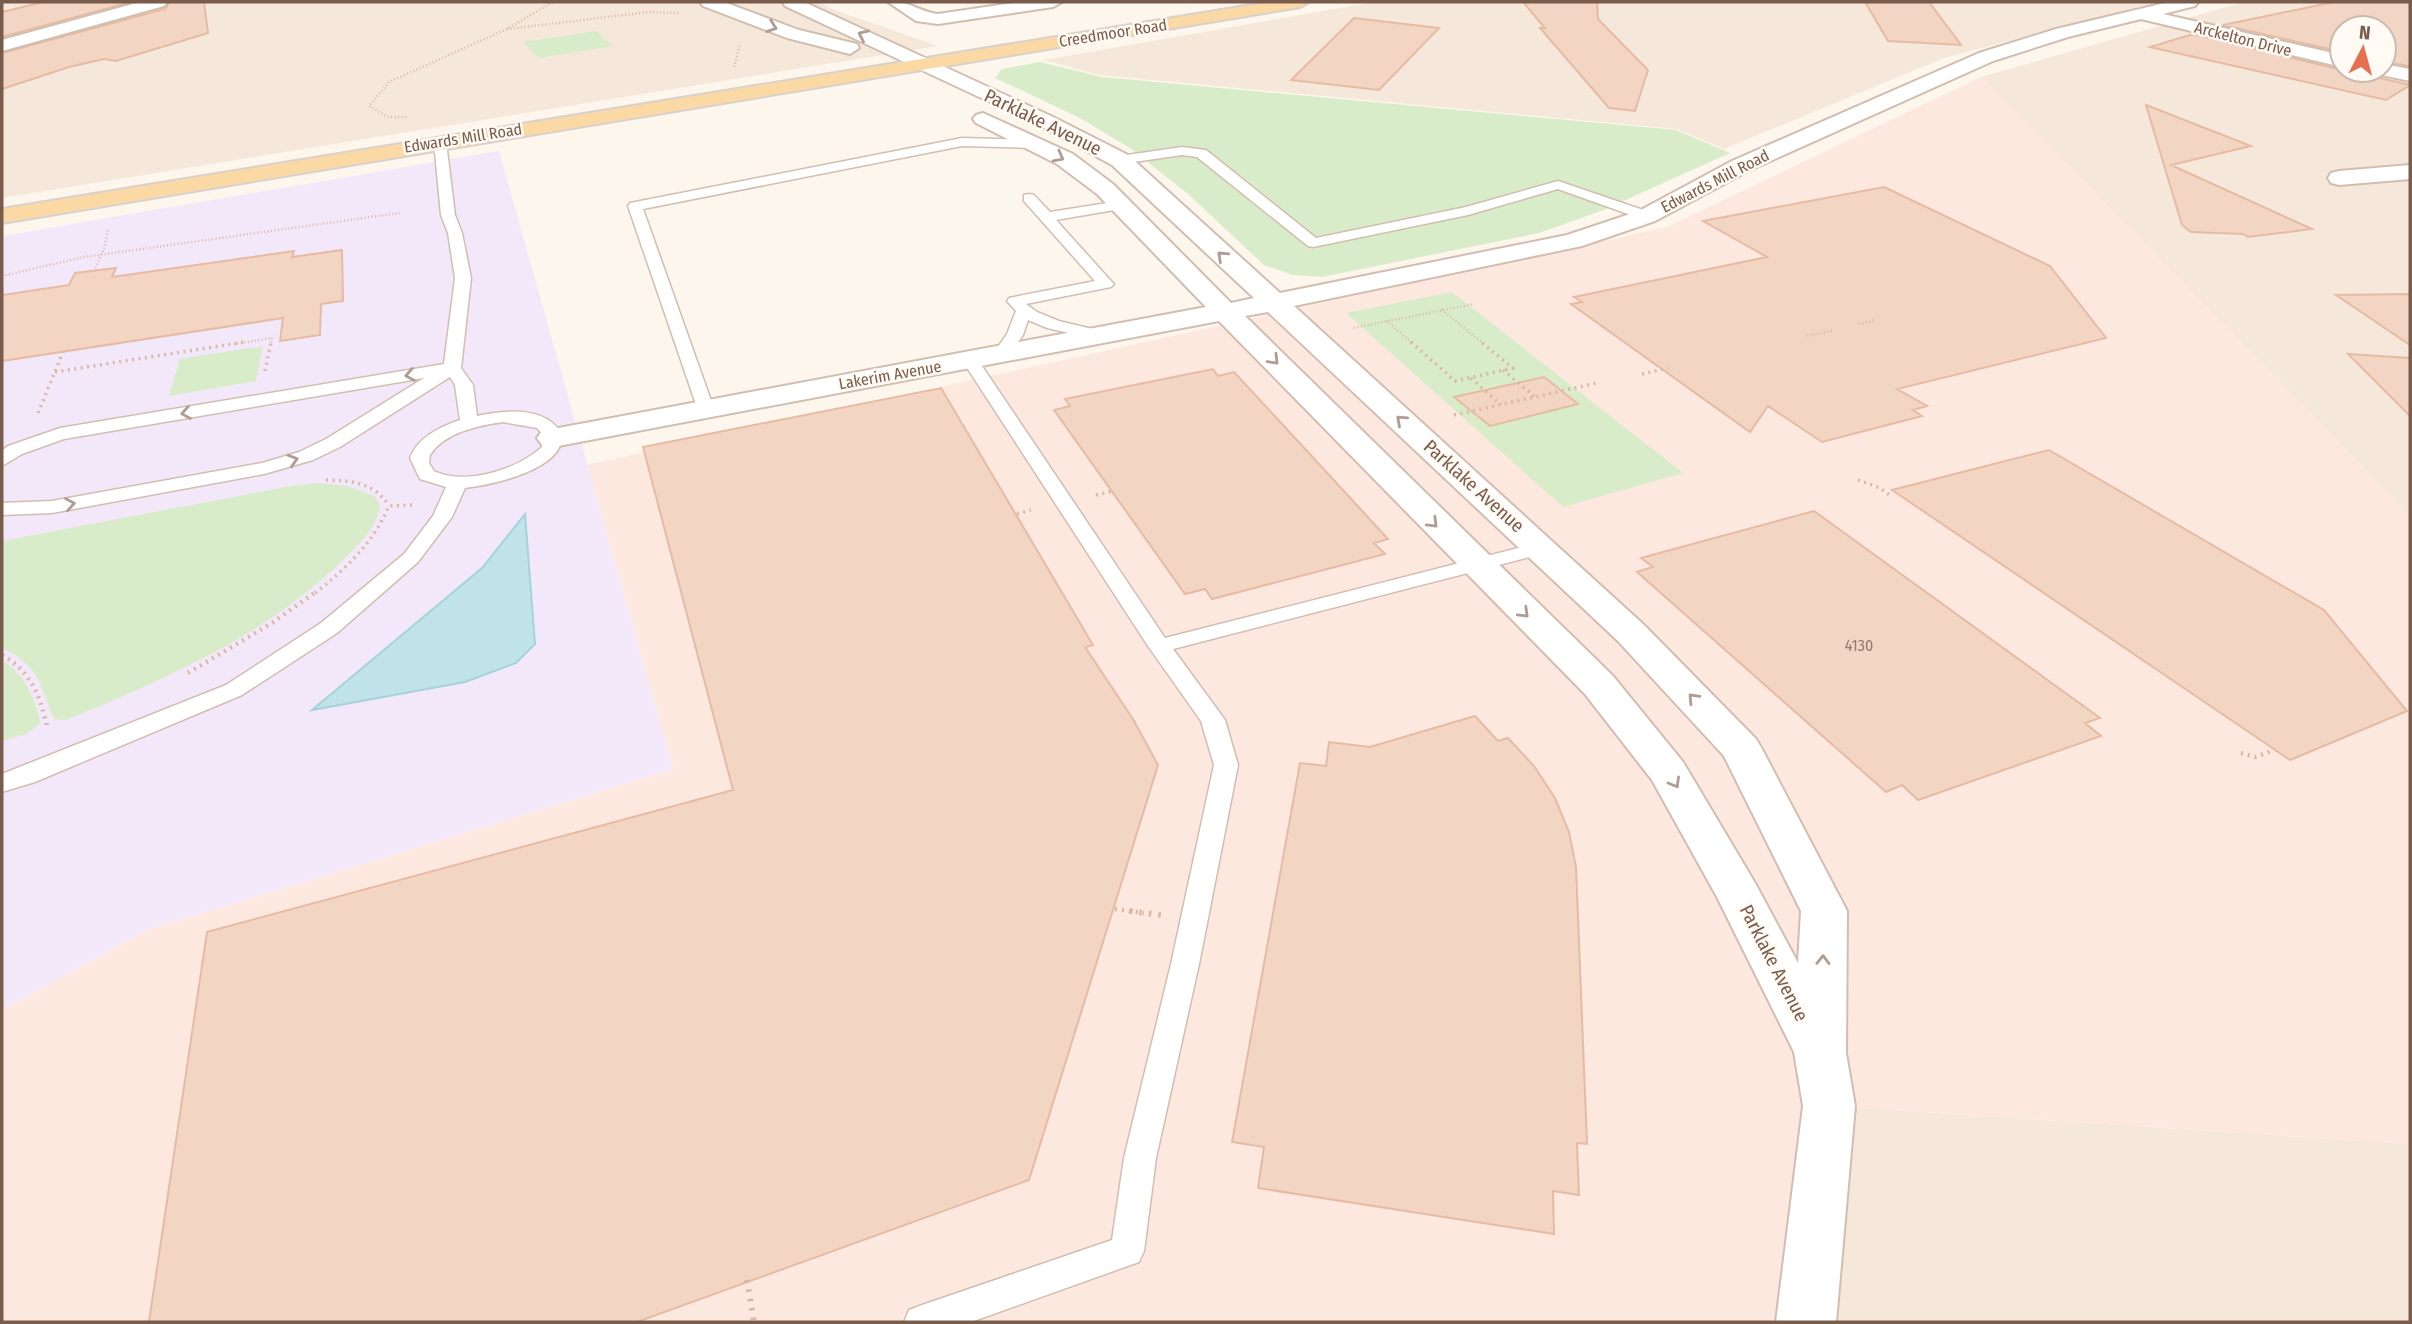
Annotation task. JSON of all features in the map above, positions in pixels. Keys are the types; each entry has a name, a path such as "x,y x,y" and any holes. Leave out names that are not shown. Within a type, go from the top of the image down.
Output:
{"main road":[{"name":"Creedmoor Road","path":"926,64 1300,2"},
{"name":"Edwards Mill Road","path":"2,216 926,64"}],"street":[{"path":"2,46 158,2"},
{"path":"709,2 793,34 824,39 863,52 920,86"},
{"name":"Parklake Avenue","path":"791,2 1046,121 1120,160 1631,632 1741,749 1824,911 1820,1053 1829,1106 1806,1322"},
{"path":"897,2 922,18 939,19 1053,2"},
{"name":"Edwards Mill Road","path":"1226,311 1573,241 1647,215 1740,166 1960,67 2062,33 2189,2"},
{"name":"Arckelton Drive","path":"2144,14 2328,58"},
{"name":"Parklake Avenue","path":"961,108 1065,159 1105,189 1598,685 1668,772 1739,895 1820,1053"},
{"path":"2339,178 2410,172"},
{"name":"Lakerim Avenue","path":"554,438 1226,311"}],"lane":[{"path":"962,142 993,124"},
{"path":"440,142 448,215 455,233 463,278 452,368 464,385 469,423"},
{"path":"705,409 635,206 962,142 1031,144"},
{"path":"1120,160 1182,151 1201,153 1313,243 1468,211 1558,185 1647,215"},
{"path":"1029,198 1106,284 1015,301 1023,312 1063,328 1099,335"},
{"path":"1048,217 1120,205"},
{"path":"1002,354 1015,335 1023,312"},
{"path":"922,1322 1127,1251 1140,1158 1185,964 1226,765 1213,720 1159,646 970,360"},
{"path":"2,460 15,450 60,434 452,368"},
{"path":"2,509 52,507 264,468 306,456 333,443 452,368"},
{"path":"503,418 526,419 544,424 551,430 554,438 550,448 524,468 480,481 458,482 427,474 420,467 419,458 424,448 435,438 469,423 503,418"},
{"path":"2,783 26,776 234,690 330,628 411,558 442,517 458,482"},
{"path":"1159,646 1542,548"}],"path":[{"path":"416,117 388,117 369,106 389,82 508,29 553,2"},
{"path":"508,29 649,12 685,14"},
{"path":"733,70 741,40"},
{"path":"2,276 47,264 101,255 400,213"},
{"path":"94,271 108,227"},
{"path":"1354,328 1473,304"},
{"path":"1387,321 1455,381 1513,368 1443,310"},
{"path":"1859,324 1876,320"},
{"path":"1807,336 1834,330"},
{"path":"55,372 272,338 265,373"},
{"path":"35,418 63,352"},
{"path":"1642,374 1668,368"},
{"path":"1503,370 1536,397"},
{"path":"1470,378 1501,405"},
{"path":"1454,415 1597,383"},
{"path":"182,676 268,626 303,602 375,536 389,506 385,496 373,488 352,482 321,480"},
{"path":"1858,480 1880,488 1892,497"},
{"path":"1090,497 1112,491"},
{"path":"389,506 415,505"},
{"path":"2,655 17,663 32,677 48,731"},
{"path":"38,734 59,727"},
{"path":"2241,753 2255,757 2275,750"},
{"path":"1115,909 1168,916"},
{"path":"747,1280 754,1322"}],"shaded area":[{"path":"2,2 821,2 832,9 938,46 2,198"},
{"path":"1374,2 2157,2 1944,58 1724,149 1677,129 1099,75 1044,60"},
{"path":"2244,2 2410,2 2410,515 1981,77"},
{"path":"1981,77 2410,515 2410,1144 1830,1106 1806,1322 2,1322 2,1010 147,930 673,769 587,465 1667,227"},
{"path":"499,151 673,769 147,930 2,1010 2,236"},
{"path":"1829,1106 2410,1144 2410,1322 1806,1322"}],"green space":[{"path":"596,31 613,46 539,58 523,42"},
{"path":"1040,62 1102,77 1676,130 1730,153 1601,211 1539,233 1322,277 1293,275 1264,265 1188,194 1130,148 1078,117 995,78 1002,69"},
{"path":"1452,292 1683,473 1563,507 1346,313"},
{"path":"263,346 256,381 169,396 180,359"},
{"path":"317,483 347,486 375,496 380,507 371,529 355,548 314,586 282,611 213,653 66,720 54,719 37,677 24,662 2,648 2,541"},
{"path":"2,660 18,673 28,687 41,723 26,734 2,741"}],"water":[{"path":"525,514 535,644 516,663 465,682 312,710 482,568"}],"building":[{"path":"43,2 131,2 2,37 2,12"},
{"path":"170,2 204,2 208,33 116,61 104,59 69,67 2,89 2,53 165,9"},
{"path":"1523,2 1597,2 1598,19 1648,70 1635,111 1609,108 1540,28 1545,28"},
{"path":"1865,2 1929,2 1961,45 1888,41"},
{"path":"2334,2 2410,2 2410,66 2398,64 2398,14 2328,14 2328,49 2223,25"},
{"path":"1354,18 1439,28 1379,90 1291,80"},
{"path":"2193,34 2328,67 2328,84 2398,82 2410,85 2386,100 2150,47"},
{"path":"2146,105 2251,146 2171,165 2312,229 2248,237 2243,234 2191,232 2182,225"},
{"path":"1884,187 2050,266 2106,338 1897,389 1927,406 1913,410 1922,416 1822,442 1768,406 1750,432 1571,304 1582,302 1574,297 1767,257 1703,221"},
{"path":"342,250 343,301 321,304 320,335 280,341 283,318 2,361 2,295 69,285 75,273 116,268 112,277 294,251 292,257"},
{"path":"2410,294 2410,345 2336,295"},
{"path":"2348,354 2410,358 2410,416"},
{"path":"1213,369 1218,376 1234,372 1388,539 1374,543 1385,554 1212,599 1205,589 1185,594 1054,410 1070,406 1065,399"},
{"path":"1544,377 1578,404 1490,426 1454,397"},
{"path":"941,388 1093,645 1085,647 1133,719 1158,765 1029,1180 637,1322 149,1322 207,932 733,790 643,447"},
{"path":"2049,450 2324,610 2407,711 2290,760 1892,490"},
{"path":"1814,511 2100,718 2085,723 2101,736 1918,800 1902,785 1886,792 1637,572 1653,567 1641,558"},
{"path":"1475,716 1498,741 1508,738 1534,766 1555,798 1569,832 1576,867 1587,1144 1577,1143 1579,1195 1553,1191 1554,1234 1258,1188 1264,1147 1232,1142 1300,763 1326,766 1329,742 1370,747"}]}
